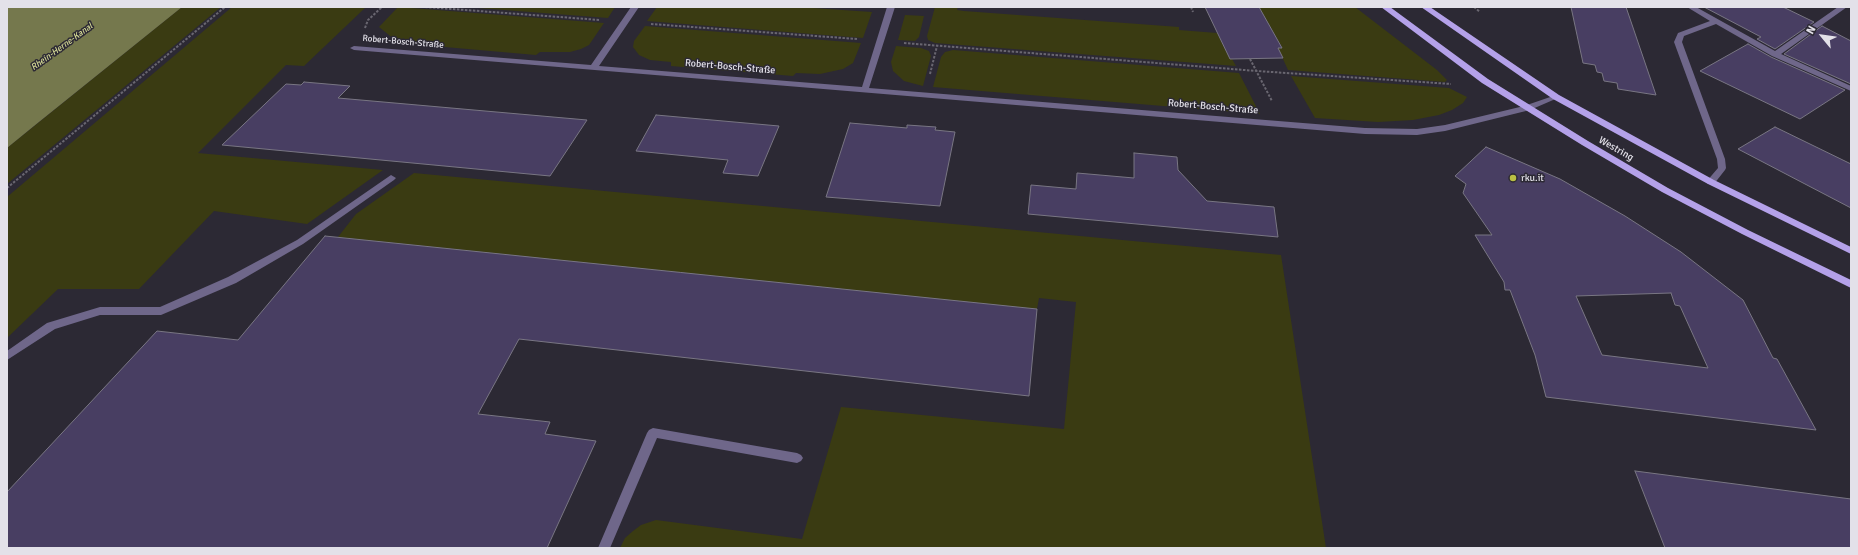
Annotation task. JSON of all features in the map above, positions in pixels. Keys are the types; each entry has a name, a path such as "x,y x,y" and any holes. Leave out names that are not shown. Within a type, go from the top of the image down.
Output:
{"main road":[{"name":"Westring","path":"1385,7 1485,81 1527,108 1665,190 1745,232 1851,284"},
{"name":"Westring","path":"1424,7 1556,97 1711,182 1851,251"}],"street":[{"path":"594,67 635,7"},
{"path":"865,89 891,7"},
{"path":"1691,7 1775,54 1851,89"},
{"path":"1775,54 1843,7"},
{"path":"1711,182 1722,168 1721,160 1678,42 1682,35 1716,21"},
{"name":"Robert-Bosch-Straße","path":"354,48 1365,131 1417,132 1445,128 1527,108 1556,97"},
{"path":"7,356 50,326 100,311 161,311 232,280 300,242 391,178"},
{"path":"604,548 653,433 798,458"}],"path":[{"path":"7,188 225,7"},
{"path":"425,7 1433,84 1485,81"},
{"path":"1191,7 1193,12"},
{"path":"1474,7 1480,12"},
{"path":"925,94 936,46"},
{"path":"1250,59 1285,124"}],"shaded area":[{"path":"182,7 221,7 7,184 7,148"},
{"path":"232,7 366,7 304,66 286,65 198,153 383,170 307,224 214,211 139,289 58,289 7,338 7,197"},
{"path":"398,7 604,23 589,45 581,49 570,52 540,52 536,55 399,43 379,27"},
{"path":"465,7 615,7 608,18"},
{"path":"657,7 798,7 872,12 863,38 647,21"},
{"path":"935,7 958,7 957,10 964,11 1179,27 1179,30 1217,33 1230,59 1232,59 1236,66 935,43 928,40 927,36"},
{"path":"1259,7 1355,7 1437,70 1447,80 1445,82 1288,70 1278,48 1282,47"},
{"path":"905,15 924,16 919,37 915,41 898,40"},
{"path":"645,26 861,43 853,63 843,69 820,74 796,73 793,76 671,66 671,62 650,60 639,55 633,47 634,41"},
{"path":"896,46 921,48 929,51 931,56 923,86 904,81 893,71 891,62"},
{"path":"953,50 1239,73 1260,114 933,87 941,57 945,52"},
{"path":"1291,76 1449,88 1467,97 1463,103 1452,110 1439,115 1413,120 1378,122 1315,118"},
{"path":"414,173 1281,255 1326,548 620,548 625,538 633,531 641,525 656,520 802,539 841,407 1064,429 1076,302 1039,298 1037,309 338,237 356,214"}],"water":[{"name":"Rhein-Herne-Kanal","path":"182,7 34,126 7,148 7,8"}],"building":[{"path":"1205,7 1259,7 1282,48 1278,48 1283,58 1230,59"},
{"path":"1571,7 1626,7 1656,95 1618,89 1617,83 1604,81 1602,73 1597,72 1595,65 1583,63"},
{"path":"1704,7 1783,7 1814,22 1775,49 1757,39 1761,37"},
{"path":"1822,26 1851,41 1851,84 1784,54"},
{"path":"1748,44 1771,57 1845,90 1800,119 1700,71"},
{"path":"304,82 350,86 338,98 587,120 550,176 222,145 286,84 301,85"},
{"path":"656,115 779,126 758,176 723,173 728,160 636,151"},
{"path":"850,123 907,128 907,125 936,127 935,130 955,132 940,206 826,197"},
{"path":"1775,127 1851,164 1851,208 1738,149"},
{"path":"1486,147 1560,179 1625,216 1681,252 1743,300 1773,358 1777,359 1816,430 1546,397 1535,355 1510,290 1505,290 1504,282 1475,235 1492,235 1463,193 1466,184 1455,176","holes":["1671,293 1675,305 1680,306 1708,368 1602,355 1576,296"]},
{"path":"1134,153 1177,157 1178,170 1207,201 1274,207 1278,237 1028,214 1031,185 1076,189 1077,173 1134,178"},
{"path":"325,236 1037,309 1029,396 519,339 478,414 550,422 545,434 596,441 547,548 7,548 7,492 157,331 238,340"},
{"path":"1635,471 1851,499 1851,548 1665,548"}],"place":[{"name":"rku.it","path":"1513,178"}]}
